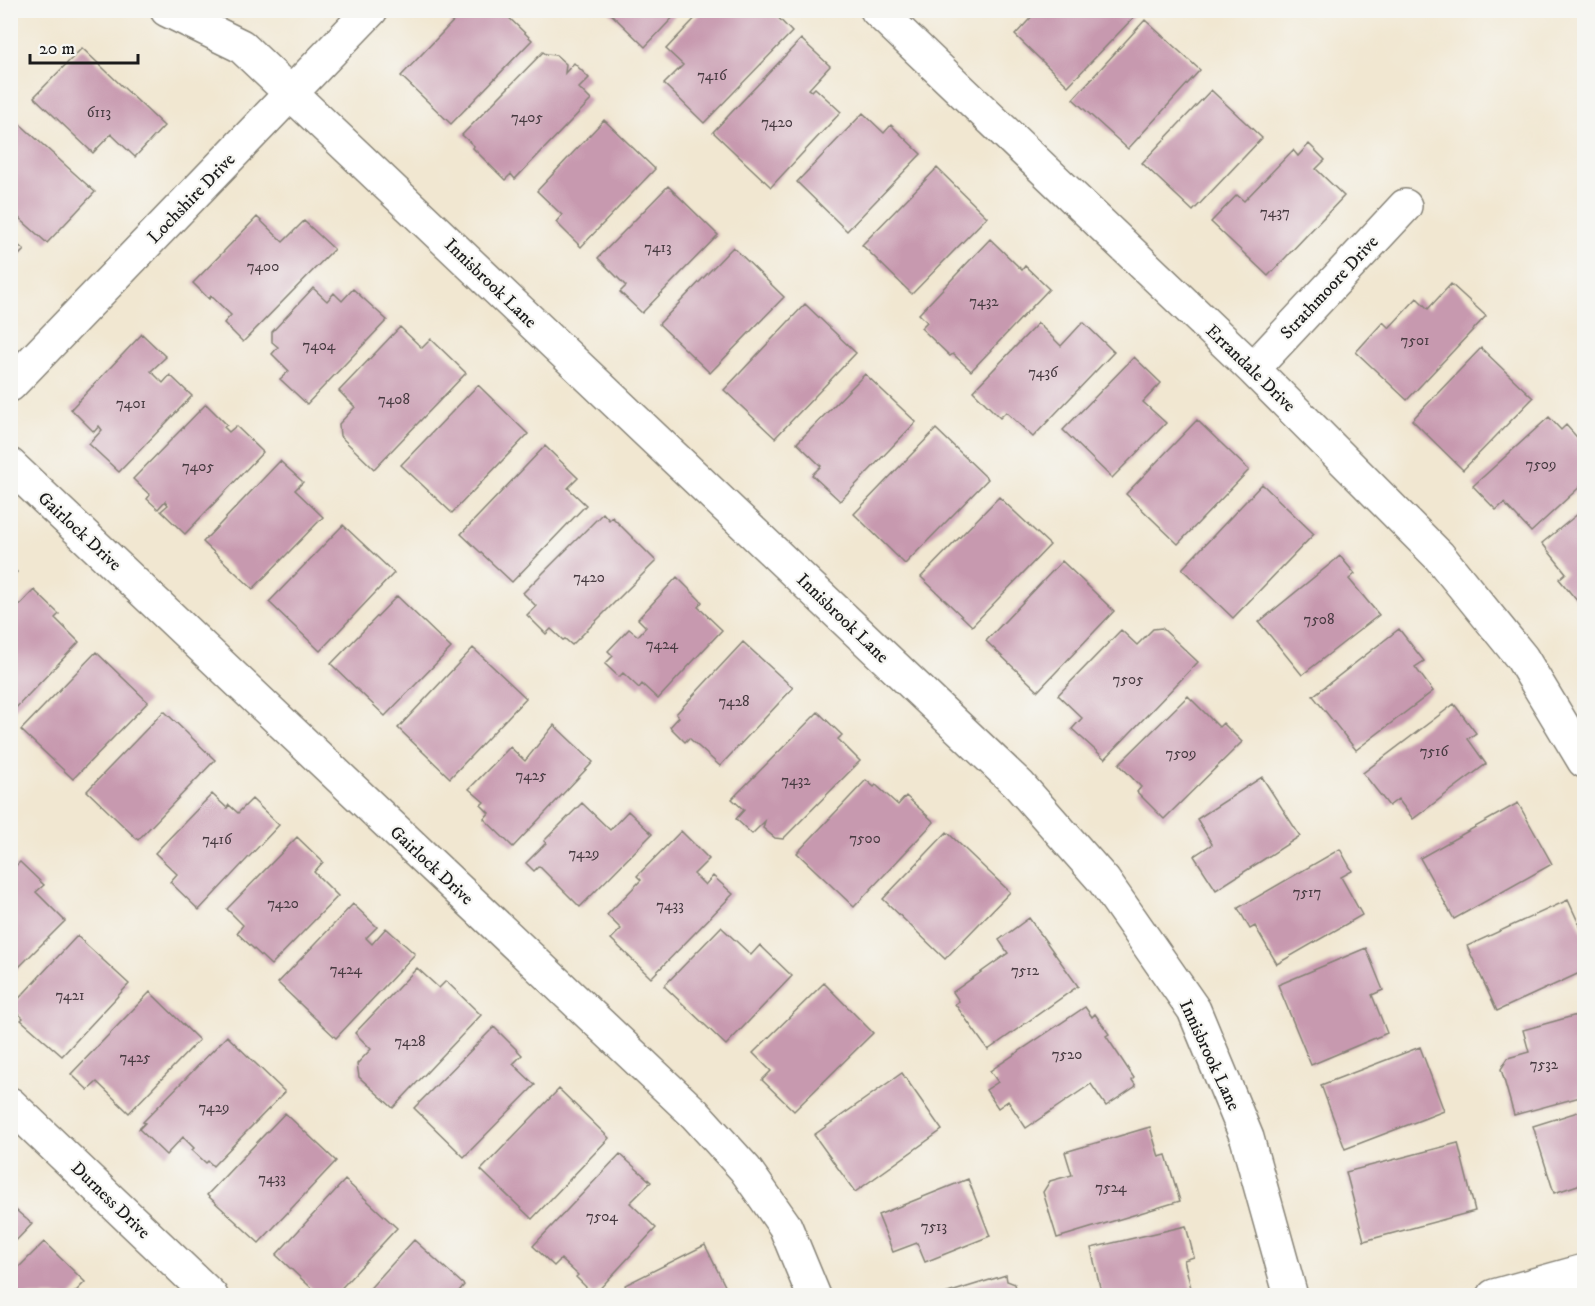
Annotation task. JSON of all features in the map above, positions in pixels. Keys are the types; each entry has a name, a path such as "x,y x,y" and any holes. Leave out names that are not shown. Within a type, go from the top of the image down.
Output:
{"street":[{"name":"Innisbrook Lane","path":"167,10 241,46 1019,785 1104,881 1194,1010 1247,1138 1291,1296"},
{"name":"Innisbrook Lane","path":"225,10 241,46"},
{"name":"Lochshire Drive","path":"10,385 371,10"},
{"name":"Errandale Drive","path":"877,10 1253,369 1439,556 1522,658 1584,761"},
{"name":"Strathmoore Drive","path":"1253,369 1405,206"},
{"name":"Gairlock Drive","path":"10,465 695,1114 745,1169 785,1226 814,1296"},
{"name":"Durness Drive","path":"10,1104 211,1296"},
{"path":"1494,1296 1584,1271"}],"building":[{"path":"464,10 501,10 532,40 451,124 401,76"},
{"path":"607,10 680,10 645,47"},
{"path":"703,10 771,10 792,32 704,123 664,84 683,65 666,49"},
{"path":"1038,10 1127,10 1134,17 1068,86 1015,35"},
{"path":"1145,20 1200,70 1128,149 1073,99"},
{"path":"801,39 830,66 809,89 812,91 815,88 841,112 771,187 713,132"},
{"path":"82,48 164,126 135,157 111,134 93,153 34,97"},
{"path":"543,52 556,55 566,64 565,73 574,63 589,78 579,88 591,100 515,179 511,174 505,180 462,135"},
{"path":"1211,90 1262,138 1193,211 1142,163"},
{"path":"863,113 884,133 891,125 921,154 847,231 797,182"},
{"path":"10,115 95,192 47,243 10,210"},
{"path":"604,120 655,169 581,247 556,222 562,215 537,191"},
{"path":"1309,144 1325,160 1316,169 1344,196 1268,276 1211,222 1237,195 1244,201 1293,150 1298,156"},
{"path":"937,168 987,217 912,294 862,245"},
{"path":"668,186 718,235 642,313 620,292 626,286 598,258"},
{"path":"257,217 283,242 304,221 334,249 243,342 224,323 231,315 211,296 209,299 193,283"},
{"path":"10,238 24,250 10,264"},
{"path":"990,239 1022,270 1025,266 1049,289 971,371 953,354 950,356 921,328 927,322 919,314"},
{"path":"733,247 784,297 710,373 659,324"},
{"path":"1451,284 1486,316 1407,400 1356,352 1383,322 1389,328 1417,298 1428,309"},
{"path":"313,288 327,301 334,293 342,301 353,289 387,320 307,404 280,379 289,371 272,354 278,347 272,342 272,332"},
{"path":"805,304 856,353 775,438 724,390"},
{"path":"1083,322 1114,352 1033,437 1006,412 1000,418 973,391 1038,323 1061,346"},
{"path":"400,327 422,348 431,339 466,373 374,469 340,436 339,424 355,407 339,391"},
{"path":"142,334 166,357 151,371 163,383 170,375 192,396 119,472 89,444 102,430 99,426 94,432 71,409"},
{"path":"1481,348 1533,398 1463,470 1412,420"},
{"path":"1134,357 1161,383 1143,402 1166,423 1112,478 1063,430"},
{"path":"865,374 916,422 840,501 812,475 821,466 797,443"},
{"path":"478,385 528,434 452,513 401,465"},
{"path":"206,404 227,425 224,427 229,432 236,426 263,452 185,534 161,511 168,505 165,501 158,509 147,499 150,495 133,479"},
{"path":"1549,417 1561,430 1566,425 1584,445 1584,483 1531,532 1504,503 1496,510 1473,486"},
{"path":"1197,420 1249,470 1178,544 1126,494"},
{"path":"936,429 988,479 905,564 854,514"},
{"path":"545,446 578,478 568,488 586,505 512,582 461,534"},
{"path":"280,461 303,482 295,490 323,517 253,589 203,542"},
{"path":"1262,484 1314,534 1233,618 1182,569"},
{"path":"999,497 1050,545 972,626 921,577"},
{"path":"1584,509 1584,597 1578,602 1559,579 1566,573 1542,543"},
{"path":"603,513 609,520 612,517 656,561 572,645 551,629 546,634 527,615 536,606 523,593"},
{"path":"343,525 394,573 320,651 269,602"},
{"path":"1340,556 1355,574 1349,579 1379,615 1302,675 1259,622"},
{"path":"1062,561 1114,611 1038,691 986,641"},
{"path":"10,566 17,572 10,579"},
{"path":"677,577 702,602 698,607 722,630 658,699 642,684 639,688 623,673 619,677 605,664 613,656 608,651 629,629 638,636 646,627 638,619"},
{"path":"34,590 59,614 55,618 79,642 10,714 10,615"},
{"path":"397,596 451,648 385,716 331,664"},
{"path":"1162,628 1198,662 1105,759 1072,729 1082,718 1058,695 1121,630 1137,645 1153,629"},
{"path":"1399,629 1424,661 1415,667 1433,691 1356,750 1313,696"},
{"path":"743,642 793,688 720,766 689,738 685,742 670,727 679,717 676,714"},
{"path":"473,648 526,698 450,778 398,728"},
{"path":"96,652 148,702 73,779 21,730"},
{"path":"1188,696 1219,727 1223,723 1242,742 1164,819 1137,792 1141,787 1119,764"},
{"path":"1454,704 1476,733 1468,739 1486,764 1413,819 1398,799 1389,806 1363,773"},
{"path":"164,711 215,760 138,840 87,791"},
{"path":"818,712 842,735 838,739 860,761 783,839 775,838 763,828 765,821 752,834 736,819 744,810 732,799"},
{"path":"554,725 593,762 513,847 484,819 489,813 481,805 484,802 469,789 510,747 525,761"},
{"path":"1262,777 1300,836 1216,890 1194,856 1212,844 1197,819"},
{"path":"866,780 874,787 876,785 898,805 906,796 934,822 854,907 797,853"},
{"path":"212,794 227,808 229,805 238,813 252,799 279,825 199,910 170,882 177,874 155,853"},
{"path":"582,803 610,830 628,811 652,834 580,907 539,866 534,871 526,863 546,843 544,841"},
{"path":"1518,803 1552,864 1454,919 1420,858"},
{"path":"681,831 709,859 694,874 705,885 713,876 733,894 651,978 611,939 621,929 607,915 641,880 637,876"},
{"path":"947,832 1010,892 945,959 883,899"},
{"path":"297,837 323,862 314,872 338,896 271,965 237,933 243,925 227,909"},
{"path":"1340,849 1352,871 1341,877 1362,915 1277,964 1255,926 1250,929 1238,908"},
{"path":"20,862 44,885 36,892 65,921 10,976 10,871"},
{"path":"1568,900 1584,935 1584,971 1497,1011 1467,946"},
{"path":"353,904 377,927 366,938 372,944 386,928 415,954 336,1038 278,983"},
{"path":"1029,918 1078,986 988,1050 955,1004 959,1001 953,992 1008,953 999,940"},
{"path":"721,927 751,955 760,945 792,976 726,1045 664,986"},
{"path":"77,936 129,984 62,1056 21,1020 23,1018 11,1007"},
{"path":"1366,948 1383,990 1372,995 1387,1033 1311,1065 1278,985"},
{"path":"417,968 439,988 446,981 481,1015 393,1108 359,1077 357,1064 371,1049 355,1033"},
{"path":"824,983 873,1033 794,1111 762,1080 771,1071 753,1053"},
{"path":"150,992 199,1040 129,1113 97,1082 88,1090 71,1074"},
{"path":"1085,1007 1092,1017 1095,1014 1109,1034 1106,1036 1134,1078 1132,1080 1136,1086 1106,1106 1091,1084 1026,1128 1008,1101 998,1108 986,1090 998,1082 990,1071"},
{"path":"1584,1013 1584,1096 1514,1115 1501,1069 1508,1058 1529,1052 1523,1030"},
{"path":"494,1027 522,1055 513,1064 535,1085 464,1157 414,1108"},
{"path":"227,1036 285,1092 213,1166 208,1161 206,1163 192,1150 194,1148 183,1137 166,1155 139,1129 145,1123 143,1122"},
{"path":"1420,1047 1444,1111 1345,1149 1321,1085"},
{"path":"902,1073 942,1130 855,1192 814,1135"},
{"path":"559,1089 609,1138 532,1219 481,1170"},
{"path":"1584,1110 1584,1183 1554,1193 1533,1126"},
{"path":"285,1113 336,1161 259,1243 207,1195"},
{"path":"1150,1127 1159,1157 1166,1155 1180,1201 1057,1238 1043,1192 1050,1181 1072,1175 1065,1152"},
{"path":"1458,1143 1475,1211 1364,1241 1346,1172"},
{"path":"620,1154 651,1182 630,1203 656,1228 594,1295 561,1259 554,1266 533,1246"},
{"path":"968,1179 990,1236 925,1262 917,1243 893,1252 878,1215"},
{"path":"345,1180 397,1228 334,1296 320,1296 276,1255"},
{"path":"10,1205 32,1224 10,1247"},
{"path":"1186,1226 1194,1257 1184,1260 1193,1296 1102,1296 1091,1248"},
{"path":"414,1240 464,1285 455,1296 363,1296"},
{"path":"44,1242 85,1282 71,1296 10,1296 10,1276"},
{"path":"705,1245 729,1294 725,1296 630,1296 625,1285"},
{"path":"1006,1275 1007,1281 1015,1284 1018,1296 938,1296"}]}
